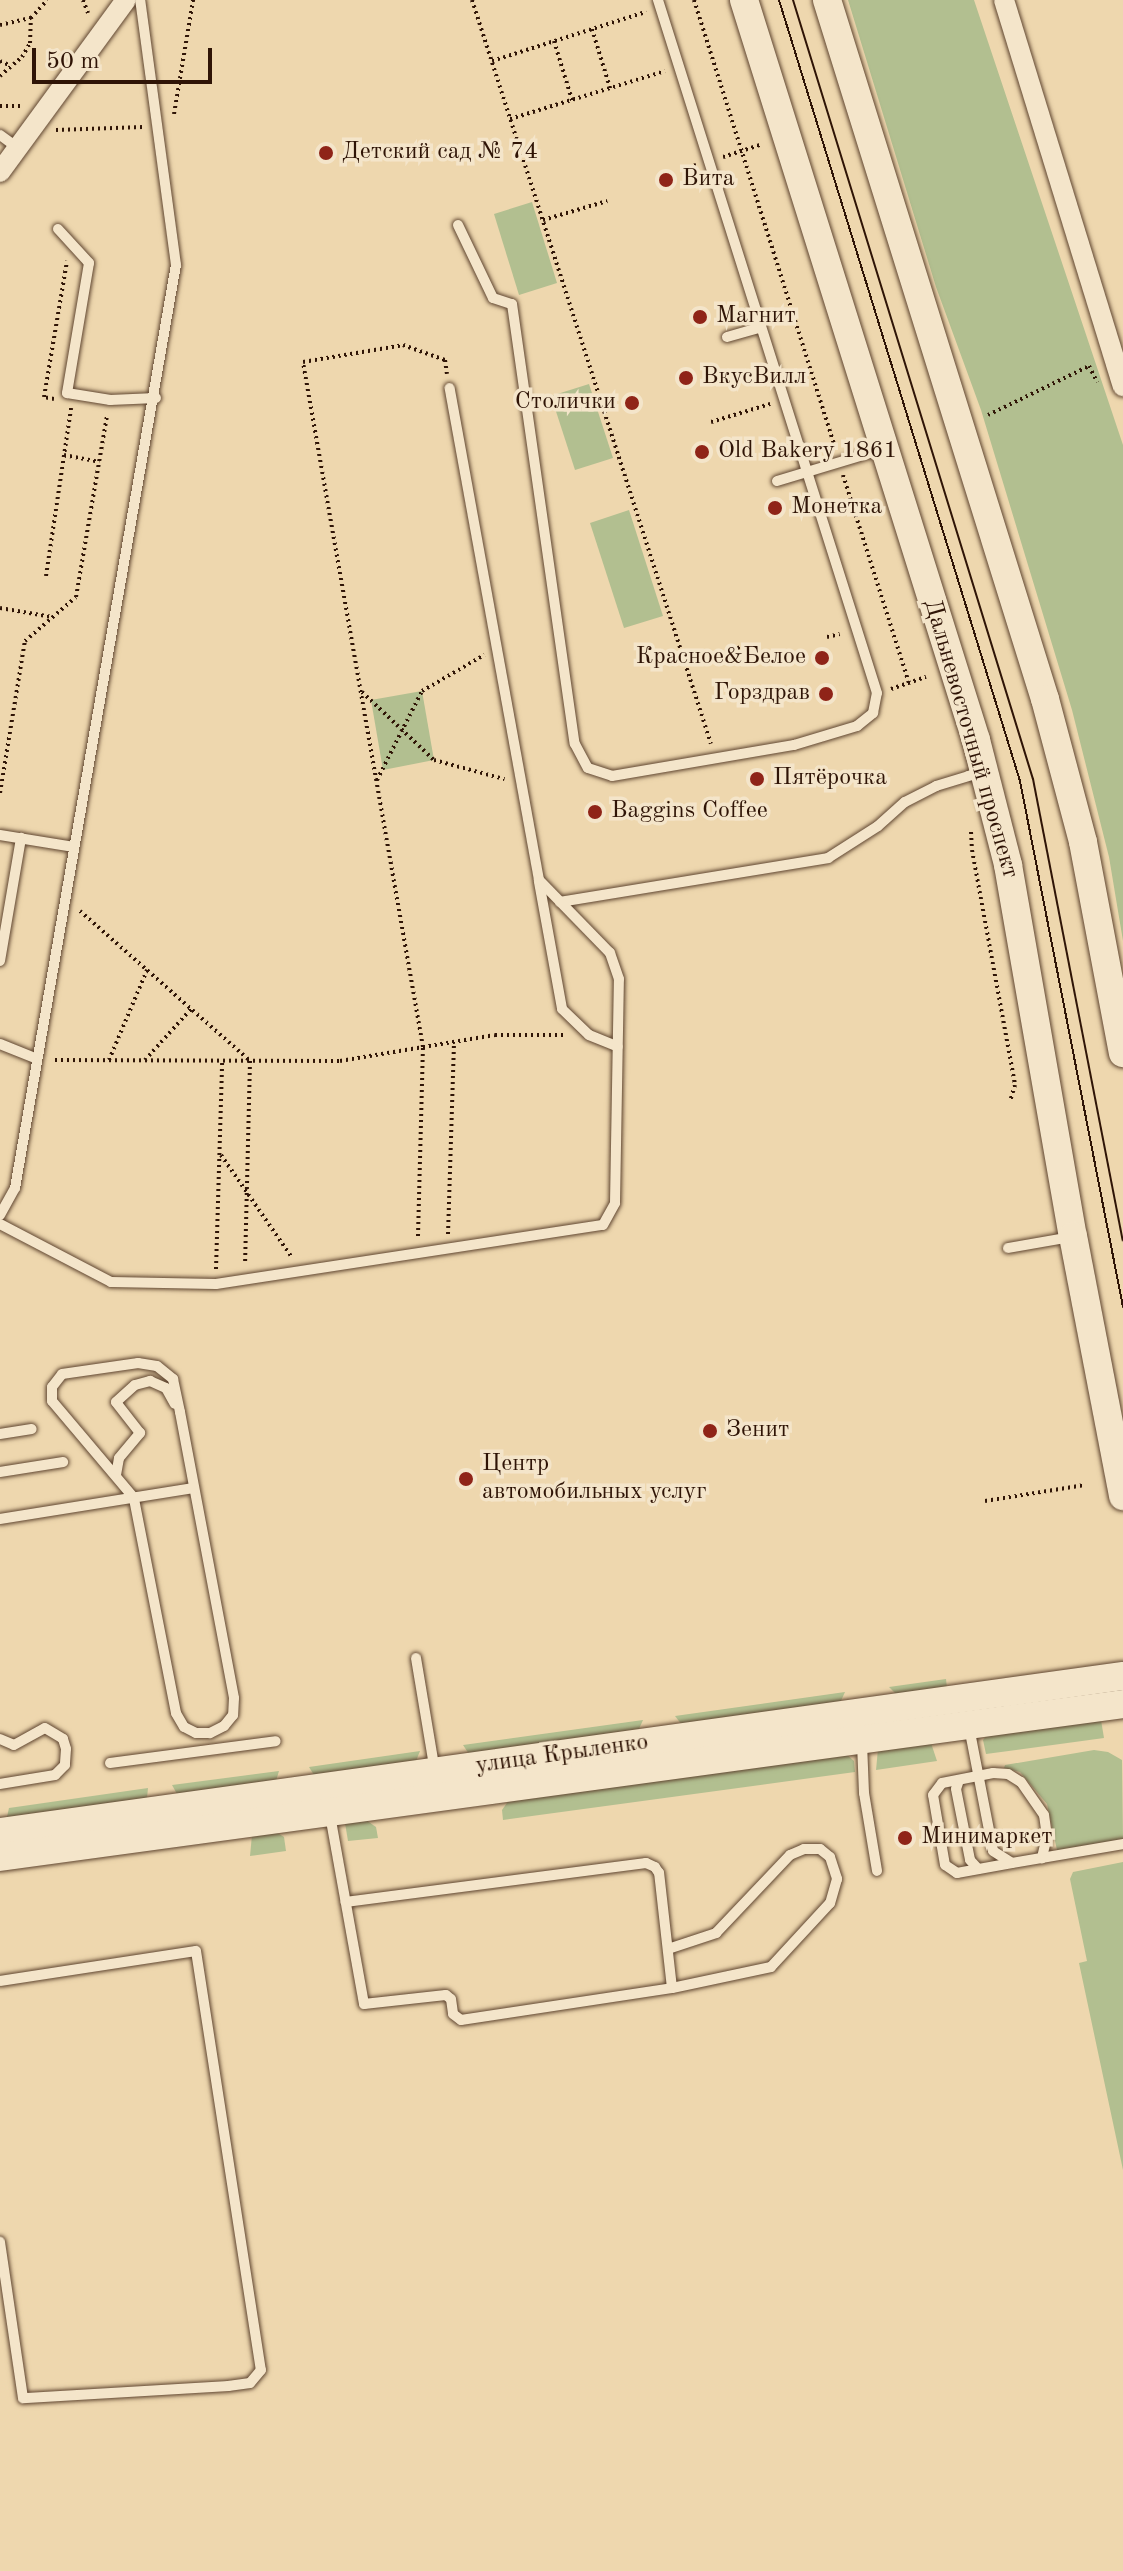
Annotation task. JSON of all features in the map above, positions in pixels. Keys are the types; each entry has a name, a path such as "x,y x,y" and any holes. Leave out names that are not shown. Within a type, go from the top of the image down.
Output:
{"main road":[{"name":"Дальневосточный проспект","path":"744,0 984,772 1008,865 1073,1236 1123,1496"},
{"path":"827,0 1045,699 1083,842 1123,1053"},
{"name":"улица Крыленко","path":"967,1713 1123,1676"},
{"name":"улица Крыленко","path":"0,1832 288,1805 967,1713 1123,1704"},
{"name":"улица Крыленко","path":"328,1800 435,1773 860,1727"},
{"name":"улица Крыленко","path":"0,1857 288,1805"}],"street":[{"path":"0,172 126,0"},
{"path":"1004,0 1117,343 1123,386"}],"lane":[{"path":"0,1215 15,1188 156,398 176,265 140,0"},
{"path":"458,225 493,298 512,304 575,744 588,768 612,776 794,745 857,726 873,713 877,693 659,4"},
{"path":"0,135 19,149"},
{"path":"58,229 89,263 67,393 110,400 156,398"},
{"path":"727,337 761,327"},
{"path":"450,388 562,1009 589,1035 618,1047"},
{"path":"777,481 885,449"},
{"path":"560,902 828,858 878,826 905,802 936,786 984,772"},
{"path":"0,835 74,847"},
{"path":"0,961 21,838"},
{"path":"0,1224 111,1282 216,1284 603,1225 615,1203 619,979 610,953 539,880"},
{"path":"0,1044 37,1059"},
{"path":"1008,1248 1073,1236"},
{"path":"138,1363 157,1366 173,1379 180,1412 234,1698 233,1715 224,1726 210,1733 196,1733 184,1727 176,1713 134,1498 52,1401 52,1387 62,1374 138,1363"},
{"path":"116,1475 119,1458 140,1433 116,1402 135,1385 150,1381 166,1388 180,1412"},
{"path":"0,1434 32,1429"},
{"path":"0,1472 63,1462"},
{"path":"2,1516 194,1488"},
{"path":"416,1658 435,1773"},
{"path":"967,1713 993,1851 1012,1863"},
{"path":"860,1727 864,1793 877,1871"},
{"path":"0,1739 14,1745 45,1728 63,1739 66,1749 65,1765 55,1775 0,1784"},
{"path":"110,1763 276,1741"},
{"path":"1042,1858 1047,1836 1044,1815 1030,1792 1008,1774 942,1783 933,1795 945,1865 957,1873 1123,1844"},
{"path":"959,1780 956,1789 970,1860 978,1869"},
{"path":"328,1800 362,2001 368,2005 446,1995 451,1999 453,2014 461,2020 672,1988 771,1967 830,1903 837,1879 830,1857 820,1849 804,1849 790,1855 716,1933 668,1949"},
{"path":"346,1902 646,1863 659,1873 672,1988"},
{"path":"0,1981 196,1951 261,2370 250,2383 228,2386 23,2398 0,2242"}],"path":[{"path":"0,25 31,18 47,0"},
{"path":"83,0 90,17"},
{"path":"48,141 55,130 172,126 193,0"},
{"path":"472,0 715,758"},
{"path":"694,0 909,683"},
{"path":"492,61 659,4"},
{"path":"0,76 22,57 30,43 31,18"},
{"path":"592,29 610,88"},
{"path":"554,41 572,100"},
{"path":"0,61 11,66"},
{"path":"510,119 679,67"},
{"path":"0,106 22,106"},
{"path":"718,158 760,145"},
{"path":"543,220 607,201"},
{"path":"417,1253 423,1047 303,362 403,345 445,360 450,388"},
{"path":"988,415 1089,366 1099,386"},
{"path":"0,793 25,641 76,597 110,400"},
{"path":"711,422 784,400"},
{"path":"46,576 72,402"},
{"path":"64,455 99,462"},
{"path":"0,608 52,617"},
{"path":"376,782 422,691 497,647"},
{"path":"685,665 741,647"},
{"path":"877,693 926,677"},
{"path":"361,691 434,760 521,784"},
{"path":"971,825 972,850 1015,1085 1010,1101"},
{"path":"65,898 250,1061 244,1279"},
{"path":"109,1060 147,970"},
{"path":"145,1060 191,1009"},
{"path":"37,1059 340,1061 495,1035 589,1035"},
{"path":"448,1248 454,1042"},
{"path":"216,1284 222,1061"},
{"path":"219,1153 301,1271"},
{"path":"985,1501 1085,1485"}],"green space":[{"path":"848,0 974,0 1123,445 1123,941 1109,857 1072,710 981,410 936,287"},
{"path":"532,202 557,283 519,295 494,214"},
{"path":"589,384 613,458 575,470 551,396"},
{"path":"629,510 663,616 624,628 590,523"},
{"path":"422,691 434,760 383,770 371,700"},
{"path":"946,1679 947,1688 897,1695 889,1687"},
{"path":"845,1692 840,1703 682,1725 675,1716"},
{"path":"643,1720 639,1729 469,1754 463,1745"},
{"path":"1101,1720 1104,1738 986,1754 983,1740 987,1735"},
{"path":"931,1743 937,1761 876,1770 878,1749"},
{"path":"1094,1750 1108,1752 1122,1760 1123,1839 1057,1850 1047,1804 1020,1772 1004,1768 1005,1765"},
{"path":"420,1751 416,1761 314,1775 309,1767"},
{"path":"846,1754 854,1761 855,1772 503,1820 502,1810 509,1800"},
{"path":"279,1771 276,1781 177,1794 172,1785"},
{"path":"148,1788 147,1798 7,1817 9,1808"},
{"path":"366,1820 376,1827 378,1838 348,1841 345,1823"},
{"path":"276,1832 284,1837 286,1851 250,1856 252,1835"},
{"path":"1123,1862 1123,2170 1079,1963 1087,1961 1070,1879 1073,1872"}],"tram line":[{"path":"779,0 1020,781 1123,1307"},
{"path":"793,0 1033,779 1123,1240"}],"place":[{"name":"Детский сад № 74","path":"326,153"},
{"name":"Вита","path":"666,180"},
{"name":"Магнит","path":"700,317"},
{"name":"ВкусВилл","path":"686,378"},
{"name":"Столички","path":"632,403"},
{"name":"Old Bakery 1861","path":"702,452"},
{"name":"Монетка","path":"775,508"},
{"name":"Красное&Белое","path":"822,658"},
{"name":"Горздрав","path":"826,694"},
{"name":"Пятёрочка","path":"757,779"},
{"name":"Baggins Coffee","path":"595,812"},
{"name":"Зенит","path":"710,1431"},
{"name":"Центр автомобильных услуг","path":"466,1479"},
{"name":"Минимаркет","path":"905,1838"}]}
